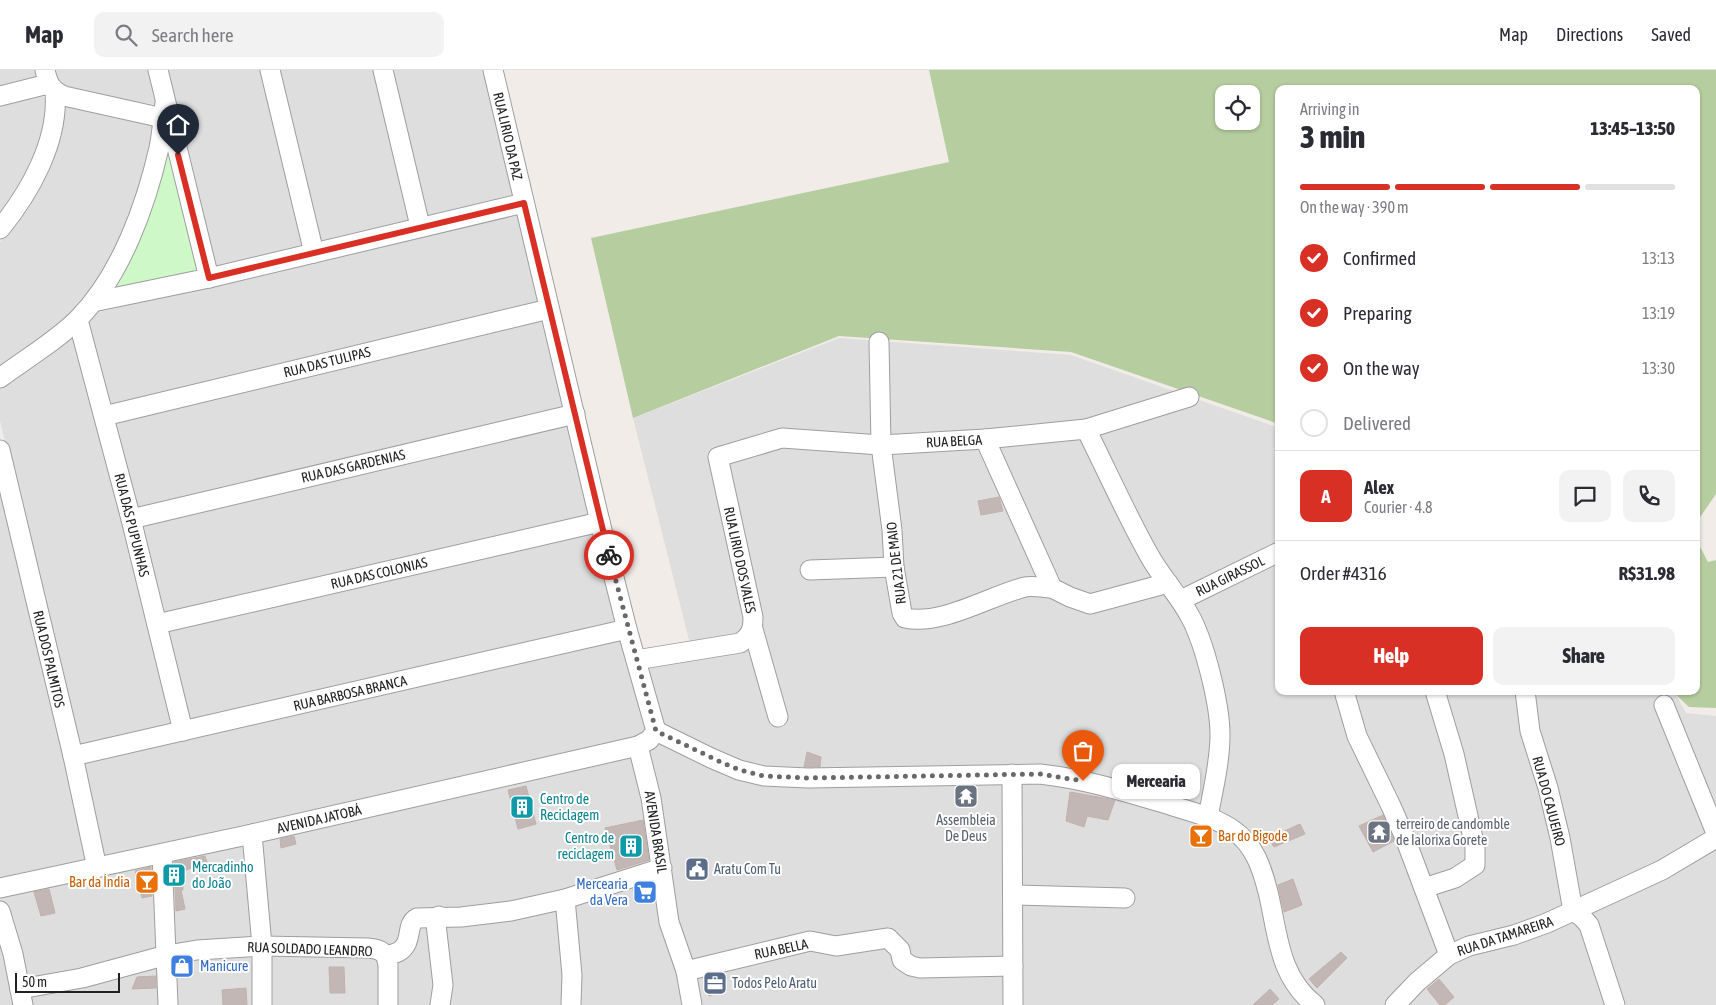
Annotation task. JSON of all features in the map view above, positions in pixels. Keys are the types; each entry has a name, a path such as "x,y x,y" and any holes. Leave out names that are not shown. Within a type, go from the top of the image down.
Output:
{"street":[{"path":"158,70 164,111 209,278"},
{"path":"270,70 314,253"},
{"path":"383,70 420,226"},
{"name":"RUA LIRIO DA PAZ","path":"493,70 549,309 576,414 600,522 627,629 656,731"},
{"path":"49,82 64,96 80,100 164,111"},
{"path":"0,96 49,82"},
{"path":"0,229 26,193 45,154 54,123 56,108 49,82"},
{"path":"0,378 78,320 106,285 128,241 146,196 157,155 164,111"},
{"path":"93,302 209,278 420,226 524,203"},
{"name":"RUA DAS TULIPAS","path":"104,416 549,309"},
{"name":"RUA DAS PUPUNHAS","path":"78,320 131,519 183,731"},
{"name":"RUA 21 DE MAIO","path":"879,342 881,445 892,530 894,567 902,613 905,618 911,620 949,614 1026,586 1052,588"},
{"name":"RUA BELGA","path":"718,457 782,438 881,445 985,439 1086,429 1189,397"},
{"name":"RUA DAS GARDENIAS","path":"131,519 576,414"},
{"path":"1086,429 1149,555 1192,619 1204,650 1217,706 1220,733 1218,761 1208,817"},
{"path":"985,439 1052,588 1090,604 1168,583"},
{"name":"RUA DOS PALMITOS","path":"0,450 73,756 97,868"},
{"name":"RUA LIRIO DOS VALES","path":"636,660 740,643 749,636 753,629 753,617 718,457"},
{"name":"RUA DAS COLONIAS","path":"157,624 600,522"},
{"name":"RUA GIRASSOL","path":"1181,600 1275,554"},
{"path":"810,570 894,567"},
{"name":"RUA BARBOSA BRANCA","path":"73,756 627,629"},
{"path":"753,629 778,717"},
{"path":"1345,695 1357,736 1392,806 1449,955"},
{"path":"1424,888 1455,878 1475,865 1475,847 1454,754 1435,695"},
{"name":"RUA DO CAJUEIRO","path":"1526,695 1530,731 1548,788 1560,838 1573,911"},
{"path":"1664,705 1716,833"},
{"path":"638,746 649,740 656,731 725,764 764,776 808,778 1040,774 1067,777 1116,788 1208,817 1233,830 1249,845 1259,863 1268,892 1277,943 1286,968 1297,986 1315,1005"},
{"name":"AVENIDA JATOBÁ","path":"0,888 252,834 638,746"},
{"name":"AVENIDA BRASIL","path":"638,746 652,798 669,922 686,971 692,1005"},
{"path":"1012,774 1013,966 1017,1005"},
{"path":"252,834 262,946 262,1005"},
{"name":"RUA DA TAMAREIRA","path":"1395,1005 1417,982 1449,955 1468,946 1514,936 1548,923 1662,870 1716,838"},
{"path":"162,854 168,1005"},
{"name":"RUA SOLDADO LEANDRO","path":"21,997 167,955 198,950 262,946 376,949 383,952 386,956 405,947 412,920 422,916 461,917 511,911 565,899 662,868"},
{"path":"1012,895 1125,898"},
{"path":"565,899 572,975 571,1005"},
{"path":"0,911 13,954 21,997"},
{"path":"1573,911 1589,925 1615,1005"},
{"path":"439,916 436,924 443,989 440,1005"},
{"name":"RUA BELLA","path":"686,971 810,941 836,946 888,938 900,950 902,960 911,966 920,968 1013,966"},
{"path":"386,956 388,965 388,1005"}],"shaded area":[{"path":"0,70 38,70 41,80 0,90"},
{"path":"52,70 151,70 159,105 57,90"},
{"path":"167,70 262,70 303,245 214,267"},
{"path":"278,70 374,70 410,220 318,241"},
{"path":"390,70 487,70 516,194 424,217"},
{"path":"40,95 46,99 47,103 41,146 18,193 0,218 0,103"},
{"path":"62,104 156,126 132,214 117,252 76,310 0,368 0,242 16,222"},
{"path":"519,209 542,301 110,409 87,315"},
{"path":"545,315 567,408 134,510 113,421"},
{"path":"74,335 81,346 171,725 77,747 0,421 0,389 66,336"},
{"path":"839,338 1071,355 1275,427 1275,695 1676,695 1686,713 1716,716 1716,1005 0,1005 0,888 651,743 641,652 690,644 633,418"},
{"path":"571,424 592,516 160,617 137,526"},
{"path":"0,482 89,858 0,880"},
{"path":"597,532 619,623 185,723 163,633"},
{"path":"620,637 648,737 100,856 79,761"}],"green space":[{"path":"929,70 1716,70 1716,494 1700,517 1700,85 1275,85 1275,423 1071,352 839,336 633,418 591,238 949,162"},
{"path":"166,140 198,271 115,291 138,235"},
{"path":"1700,547 1708,562 1716,560 1716,708 1689,707 1676,695 1700,695"}],"building":[{"path":"999,497 1003,511 981,515 978,501"},
{"path":"807,752 821,757 820,767 804,767"},
{"name":"Centro de Reciclagem","path":"526,786 536,824 518,829 508,790"},
{"name":"Assembleia De Deus","path":"960,788 976,788 971,803 958,805"},
{"path":"1070,792 1115,800 1108,820 1087,816 1084,827 1066,821"},
{"name":"terreiro de candomble de Ialorixa Gorete","path":"1383,815 1394,841 1373,852 1359,826"},
{"name":"Centro de reciclagem","path":"643,820 649,860 617,870 605,828"},
{"name":"Bar do Bigode","path":"1195,824 1211,831 1208,846 1191,842"},
{"path":"1300,824 1305,834 1274,847 1269,838"},
{"path":"294,836 296,844 281,848 280,839"},
{"path":"205,856 207,862 181,872 183,890 181,890 185,909 176,911 174,862"},
{"name":"Bar da Índia","path":"151,867 152,896 142,898 135,871"},
{"path":"1293,879 1302,905 1284,912 1278,885"},
{"name":"Mercearia da Vera","path":"652,883 654,900 635,903 633,889"},
{"path":"49,889 55,913 41,916 34,892"},
{"path":"1341,952 1347,958 1317,988 1309,979"},
{"path":"190,963 190,972 178,973 178,965"},
{"path":"329,967 344,967 345,993 330,993"},
{"name":"Todos Pelo Aratu","path":"720,974 726,990 709,996 705,978"},
{"path":"156,976 156,988 132,989 137,977"},
{"path":"1439,979 1454,997 1445,1005 1440,1005 1427,989"},
{"path":"246,988 247,1005 223,1005 222,990"},
{"path":"1270,989 1279,999 1272,1005 1253,1005"}],"way so far":[{"path":"609,555 627,629 656,731 711,758 740,770 764,776 808,778 1040,774 1083,781"}],"place":[{"name":"Mercearia","path":"1083,781"},
{"name":"Assembleia De Deus","path":"966,796"},
{"name":"Centro de Reciclagem","path":"522,807"},
{"name":"terreiro de candomble de Ialorixa Gorete","path":"1379,832"},
{"name":"Bar do Bigode","path":"1201,836"},
{"name":"Centro de reciclagem","path":"631,846"},
{"name":"Aratu Com Tu","path":"697,869"},
{"name":"Mercadinho do João","path":"174,875"},
{"name":"Bar da Índia","path":"147,882"},
{"name":"Mercearia da Vera","path":"645,892"},
{"name":"Manicure","path":"182,966"},
{"name":"Todos Pelo Aratu","path":"715,983"}],"route":[{"path":"178,155 209,278 420,226 524,203 609,555"}]}
